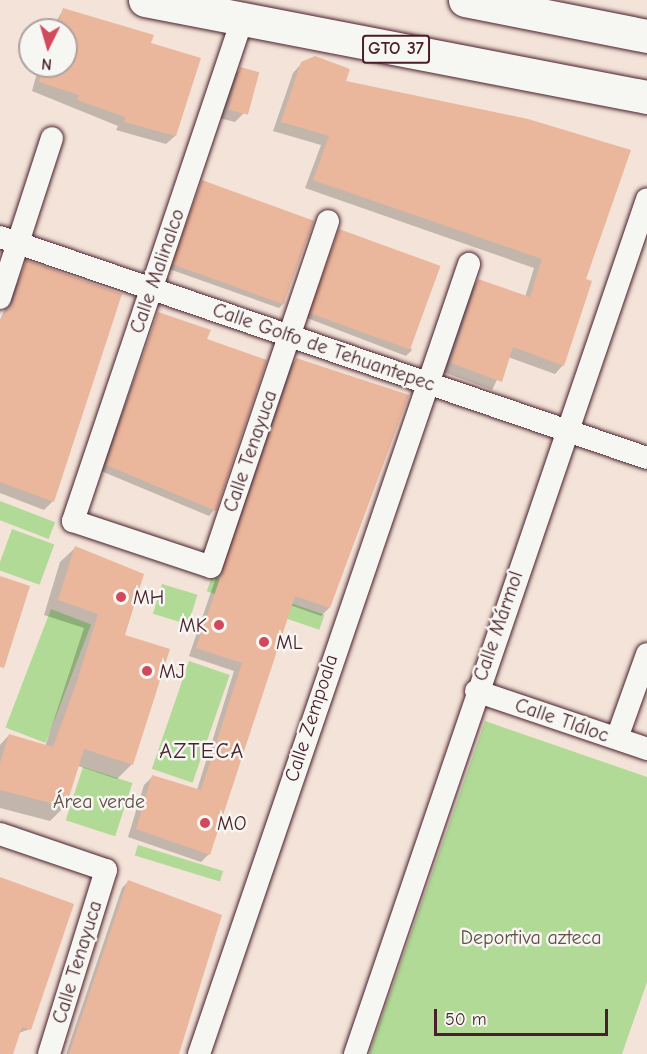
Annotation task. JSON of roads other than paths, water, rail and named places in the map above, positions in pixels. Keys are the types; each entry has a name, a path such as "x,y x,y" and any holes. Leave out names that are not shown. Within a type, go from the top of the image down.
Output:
{"main road":[{"name":"GTO 37","path":"145,0 647,97"},
{"path":"465,0 647,36"}],"street":[{"name":"Calle Malinalco","path":"210,567 74,521 242,20"},
{"path":"0,298 10,239 52,138"},
{"name":"Calle Mármol","path":"355,1054 565,430 647,199"},
{"name":"Calle Tenayuca","path":"210,567 328,220"},
{"name":"Calle Golfo de Tehuantepec","path":"10,239 647,458"},
{"name":"Calle Zempoala","path":"198,1054 469,264"},
{"path":"617,738 647,654"},
{"name":"Calle Tláloc","path":"476,691 647,749"},
{"name":"Calle Tenayuca","path":"0,834 106,870 49,1054"}],"place":[{"name":"MH","path":"121,597"},
{"name":"MK","path":"219,625"},
{"name":"ML","path":"264,642"},
{"name":"MJ","path":"147,671"},
{"name":"MO","path":"205,823"}],"district":[{"name":"AZTECA","path":"202,752"}],"park label":[{"name":"Área verde","path":"99,801"},
{"name":"Deportiva azteca","path":"531,937"}]}
